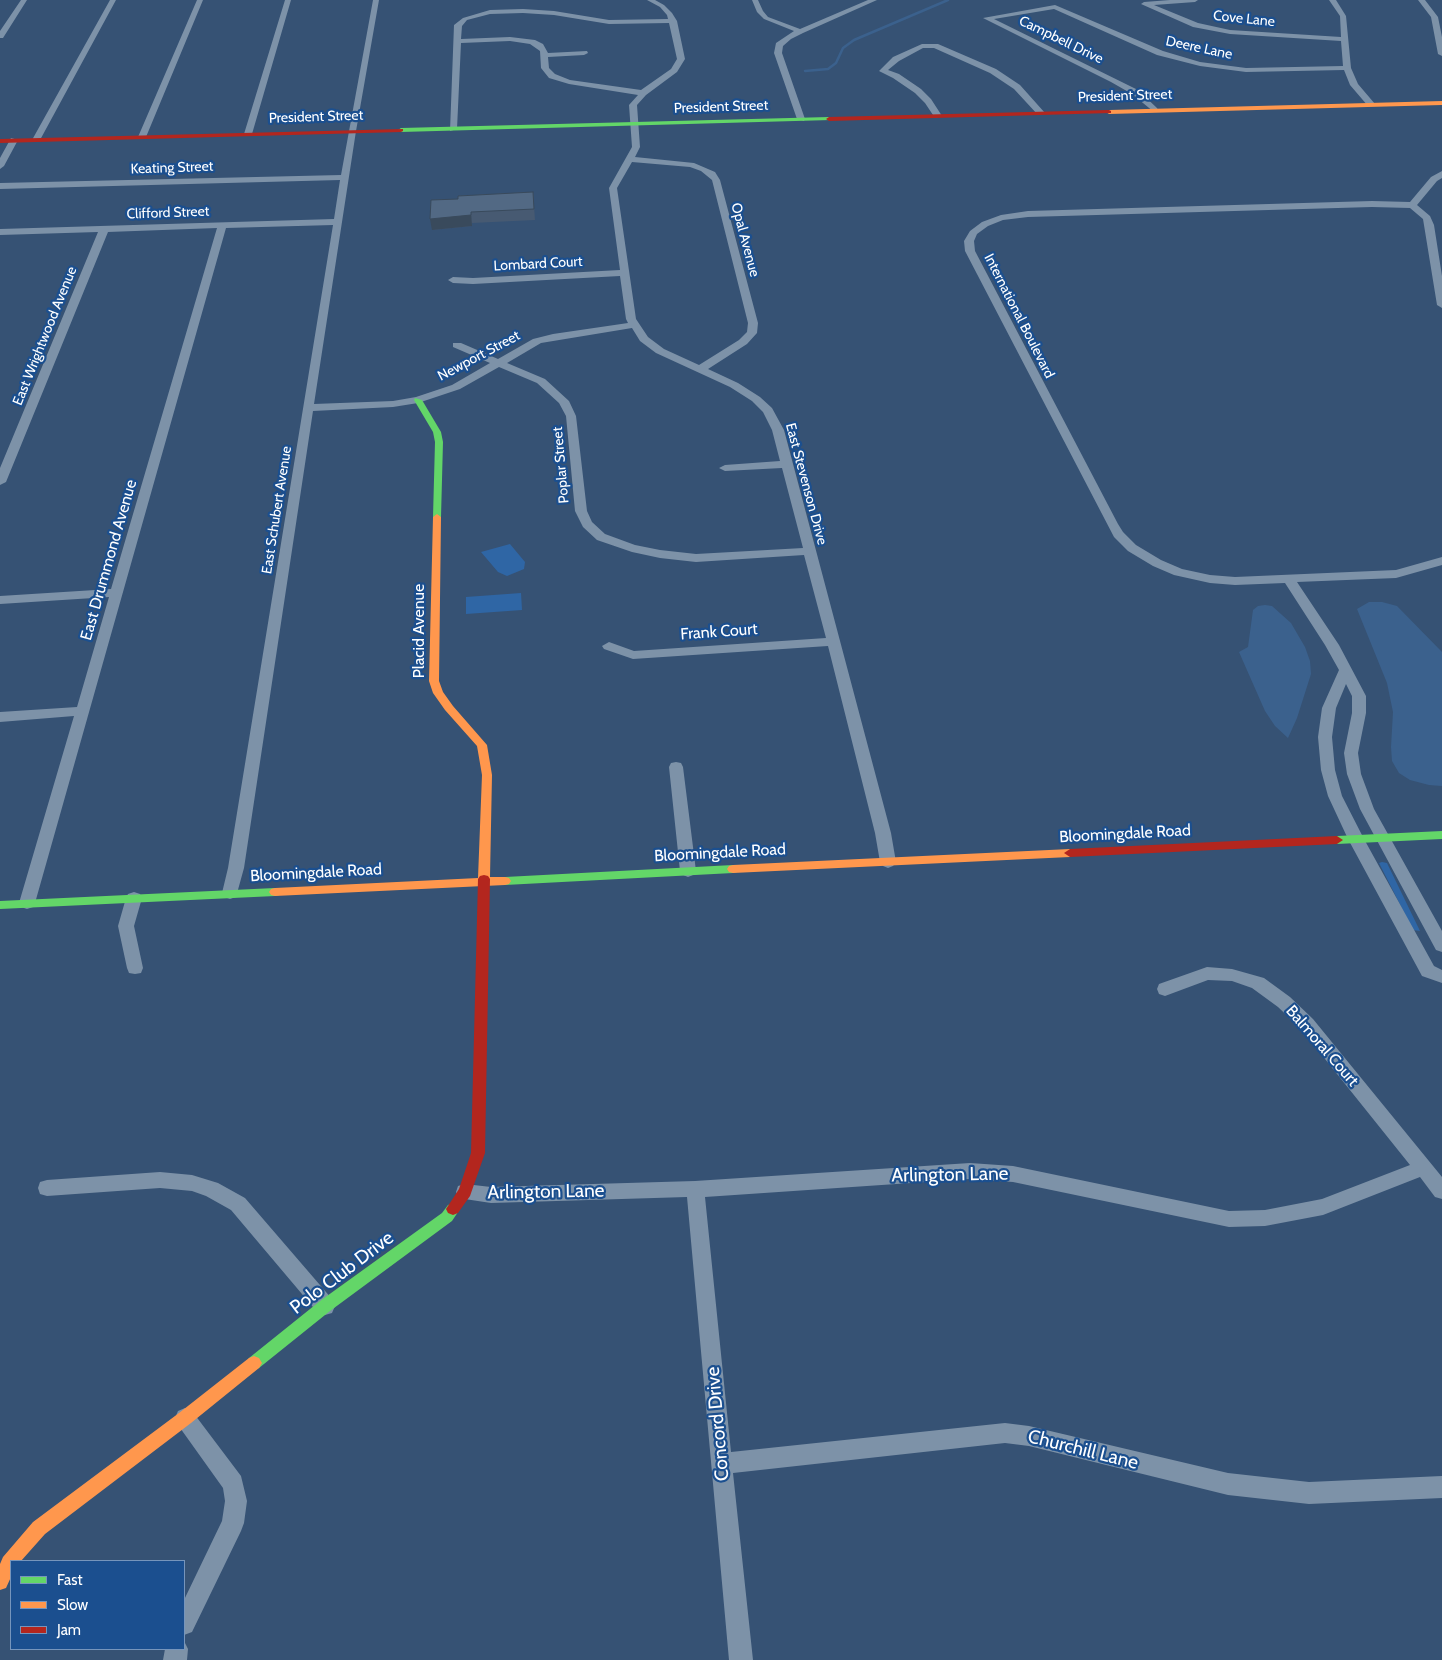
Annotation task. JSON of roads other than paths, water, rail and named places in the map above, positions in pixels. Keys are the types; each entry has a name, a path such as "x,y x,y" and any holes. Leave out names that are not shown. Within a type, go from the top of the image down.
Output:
{"street":[{"path":"0,36 24,0"},
{"path":"36,140 113,0"},
{"path":"142,137 200,0"},
{"path":"248,134 288,0"},
{"name":"East Schubert Avenue","path":"230,893 236,868 352,131 376,0"},
{"path":"634,325 624,273 614,188 636,147 634,105 643,93 674,70 680,62 681,54 673,21 667,10 650,0"},
{"path":"755,0 760,12 766,18 780,25 800,30"},
{"path":"801,119 778,53 779,45 783,40 800,30 874,0"},
{"name":"Cove Lane","path":"1195,0 1144,4 1196,25 1230,32 1345,39"},
{"path":"1332,0 1342,14 1347,68 1354,85 1371,104"},
{"path":"1421,0 1438,17 1442,54"},
{"name":"Deere Lane","path":"1055,7 1160,53 1200,64 1246,70 1347,68"},
{"name":"Campbell Drive","path":"1055,7 986,18 1114,80 1135,92 1154,110"},
{"path":"453,129 458,25 465,19 478,14 499,11 543,12 618,22 673,21"},
{"path":"457,37 519,40 540,46 545,55 546,71 556,78 643,93"},
{"path":"938,116 928,101 918,91 896,76 883,71 896,59 922,46 935,46 993,71 1017,87 1041,113"},
{"path":"545,55 584,53"},
{"name":"President Street","path":"0,141 1442,103"},
{"path":"0,166 14,140"},
{"name":"Opal Avenue","path":"630,159 697,167 712,174 716,180 753,323 752,333 743,342 699,370"},
{"path":"1442,174 1434,179 1425,192 1412,205 1426,218 1429,225 1442,304"},
{"name":"Keating Street","path":"0,186 345,177"},
{"name":"International Boulevard","path":"1289,579 1235,581 1210,579 1187,574 1157,563 1125,542 1112,524 1083,470 970,251 969,241 973,233 984,224 1001,218 1028,214 1372,204 1412,205"},
{"name":"Clifford Street","path":"0,232 338,222"},
{"name":"East Drummond Avenue","path":"27,903 222,225"},
{"name":"East Wrightwood Avenue","path":"0,482 104,229"},
{"name":"Lombard Court","path":"453,280 473,281 624,273"},
{"name":"East Stevenson Drive","path":"634,325 644,339 660,351 745,392 768,410 778,430 883,833 888,862"},
{"name":"Newport Street","path":"308,408 393,404 418,400 456,387 537,341 634,325"},
{"name":"Poplar Street","path":"457,346 541,381 564,402 571,416 580,511 587,524 601,538 632,548 660,554 696,558 809,551"},
{"name":"Placid Avenue","path":"418,400 437,432 439,442 434,681 438,693 449,708 482,745 485,757 487,775 483,881"},
{"path":"725,468 787,464"},
{"path":"1289,579 1396,574 1420,569 1442,561"},
{"path":"1289,579 1332,645 1344,672 1359,696 1359,713 1351,753 1354,774 1364,803 1440,942"},
{"path":"0,600 116,593"},
{"name":"Frank Court","path":"609,646 632,656 833,642"},
{"path":"1344,672 1329,708 1325,737 1326,758 1335,796 1356,839 1428,971 1442,977"},
{"path":"0,717 82,711"},
{"path":"676,767 688,871"},
{"name":"Bloomingdale Road","path":"0,904 1442,834"},
{"name":"Polo Club Drive","path":"12,1560 39,1528 185,1418 325,1306 447,1217 464,1192 478,1153 483,881"},
{"path":"134,898 126,926 135,968"},
{"path":"1410,940 1440,942"},
{"name":"Balmoral Court","path":"1165,989 1207,973 1232,975 1258,983 1284,1002 1307,1024 1442,1191"},
{"name":"Arlington Lane","path":"464,1192 491,1195 696,1189 970,1171 1013,1174 1205,1215 1229,1218 1265,1218 1323,1206 1423,1168"},
{"path":"47,1188 160,1180 192,1183 211,1189 238,1204 325,1306"},
{"name":"Concord Drive","path":"696,1189 741,1660"},
{"path":"185,1418 233,1484 236,1501 233,1523 185,1622"},
{"name":"Churchill Lane","path":"723,1464 1005,1433 1029,1436 1228,1484 1309,1492 1442,1487"},
{"name":"Polo Club Drive","path":"0,1582 10,1563"}],"waterway":[{"path":"805,71 828,69 836,63 843,48 854,40 948,0"}]}
